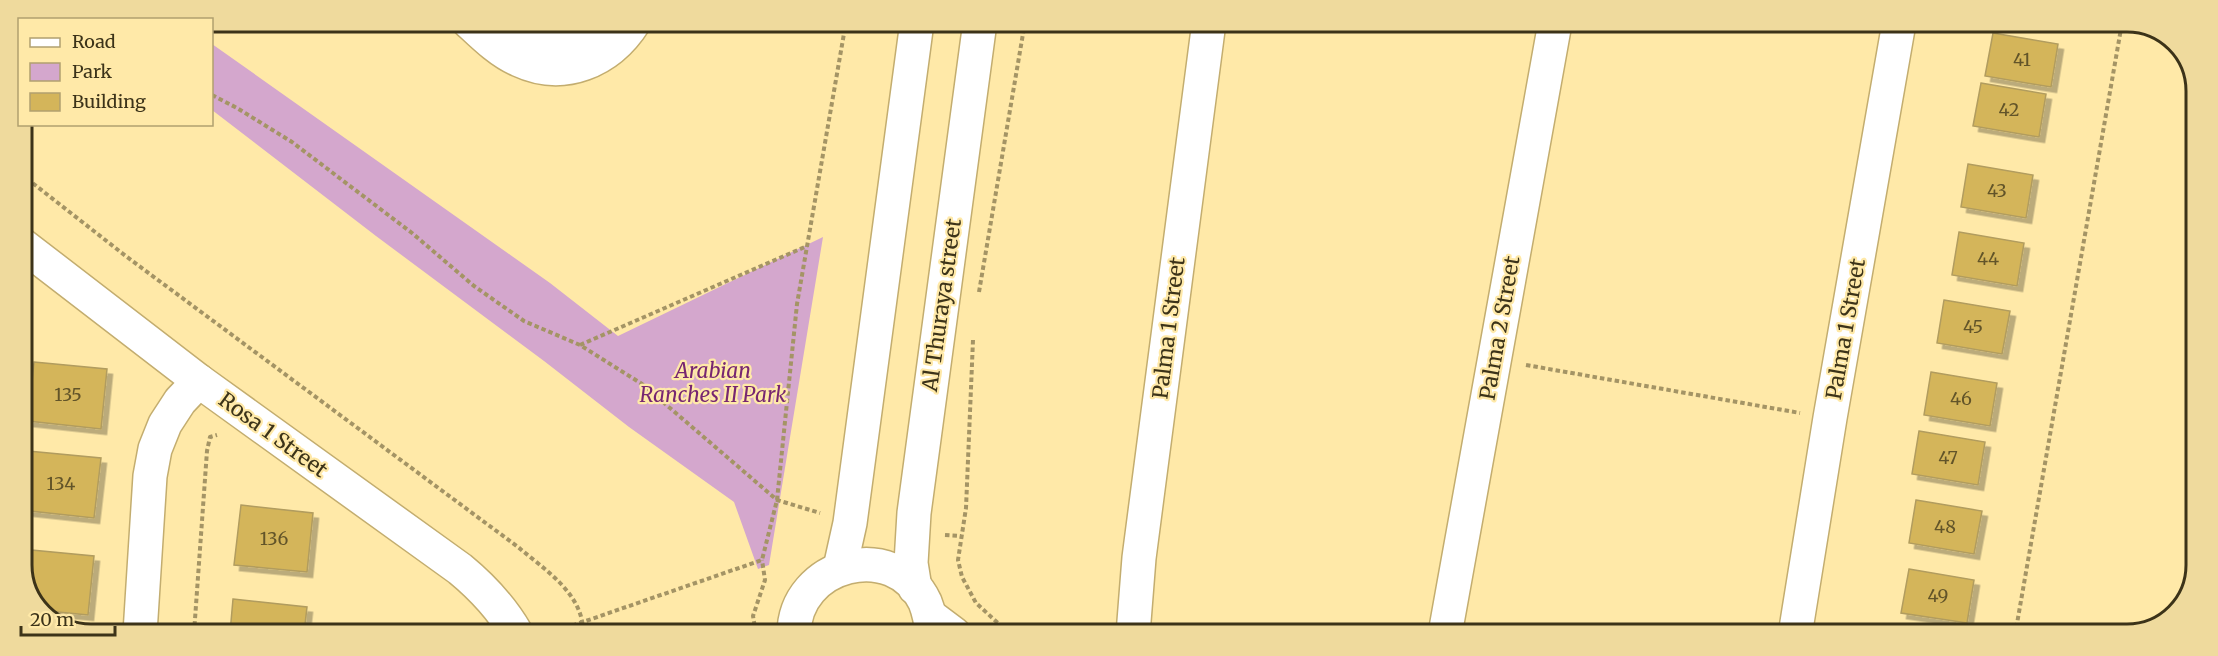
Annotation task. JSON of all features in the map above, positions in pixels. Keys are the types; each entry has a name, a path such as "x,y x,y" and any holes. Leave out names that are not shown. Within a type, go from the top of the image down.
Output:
{"street":[{"path":"480,32 495,45 519,60 546,68 575,67 602,56 624,38 628,32"},
{"path":"501,32 544,44 574,40 590,32"},
{"path":"840,568 850,523 916,32"},
{"name":"Al Thuraya street","path":"933,618 911,563 914,513 979,32"},
{"name":"Palma 1 Street","path":"1134,624 1139,558 1208,32"},
{"name":"Palma 2 Street","path":"1447,624 1553,32"},
{"name":"Palma 1 Street","path":"1797,624 1897,32"},
{"name":"Rosa 1 Street","path":"32,252 199,381 460,569 485,590 511,624"},
{"path":"141,624 150,476 155,449 165,424 199,381"},
{"path":"794,624 802,598 819,580 840,568 860,564 880,566 900,574 933,618"}],"path":[{"path":"754,624 753,616 765,580 762,560 777,500 797,304 844,32"},
{"path":"979,292 1023,32"},
{"path":"2017,624 2120,32"},
{"path":"213,96 292,142 412,233 474,286 524,321 580,345 642,384 777,500 850,523"},
{"path":"32,183 128,257 518,547 567,588 583,622"},
{"path":"580,345 807,246"},
{"path":"973,339 966,508 958,560 962,577 976,603 999,624"},
{"path":"1495,359 1830,418"},
{"path":"195,624 207,451 210,437 223,433"},
{"path":"913,533 961,536"},
{"path":"577,624 762,560"}],"green space":[{"name":"Arabian Ranches II Park","path":"213,45 550,283 618,336 823,237 769,565 758,569 734,502 629,427 213,111"}],"building":[{"path":"1993,33 2058,44 2051,87 1985,76"},
{"path":"1981,83 2046,94 2039,137 1973,126"},
{"path":"1968,164 2033,175 2026,218 1961,207"},
{"path":"1959,232 2024,243 2017,286 1952,275"},
{"path":"1944,300 2010,311 2002,354 1937,343"},
{"path":"34,362 107,369 101,429 32,421"},
{"path":"1931,372 1997,383 1990,426 1924,415"},
{"path":"1919,431 1985,442 1978,485 1912,474"},
{"path":"32,451 101,458 94,518 32,511"},
{"path":"1916,500 1982,511 1974,554 1909,543"},
{"path":"241,505 313,513 307,572 234,565"},
{"path":"32,550 94,556 88,615 54,612 49,607 36,588 32,569"},
{"path":"1909,569 1974,580 1967,623 1901,613"},
{"path":"233,599 307,607 305,624 231,624"}]}
